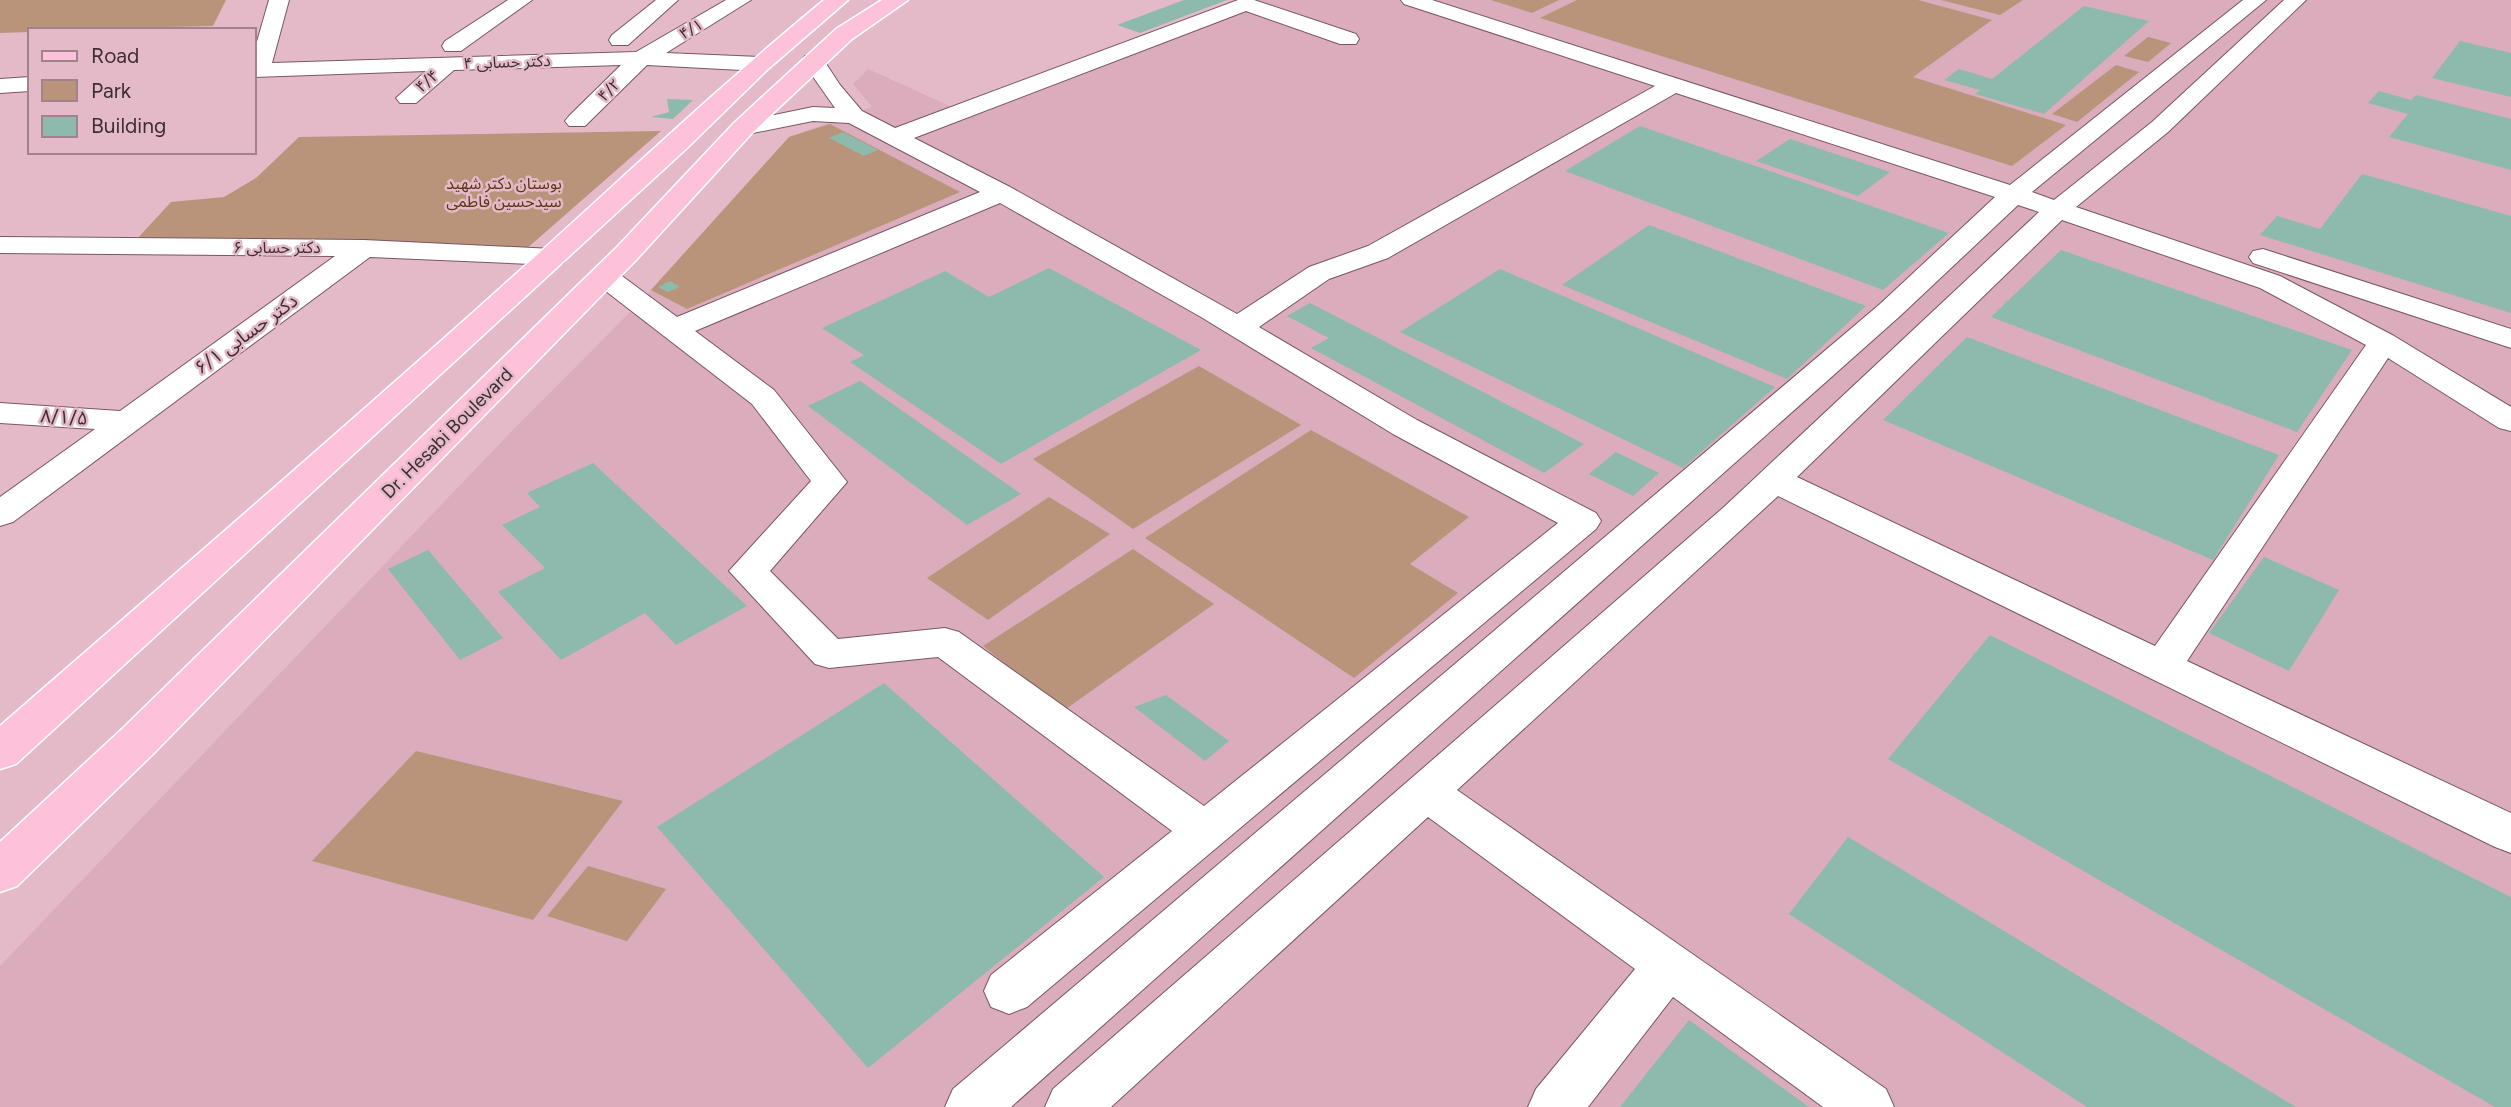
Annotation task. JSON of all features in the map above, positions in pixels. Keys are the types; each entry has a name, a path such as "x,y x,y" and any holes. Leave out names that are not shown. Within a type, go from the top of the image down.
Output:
{"main road":[{"path":"0,752 553,257 677,144 770,54 837,0"},
{"name":"Dr. Hesabi Boulevard","path":"0,872 148,732 604,276 743,128 844,34 897,0"},
{"path":"770,54 820,55"}],"street":[{"path":"256,67 262,61 279,0"},
{"name":"۴/۴","path":"408,98 450,55 522,0"},
{"path":"620,40 668,0"},
{"name":"۴/۱","path":"641,58 741,0"},
{"path":"1411,0 1673,85 2022,188"},
{"path":"1461,0 1777,99 2067,203 2511,339"},
{"path":"972,1107 1891,310 2022,188 2256,0"},
{"path":"1072,1107 1774,480 2067,203 2160,127 2296,0"},
{"path":"896,136 1246,4 1348,39"},
{"name":"دکتر حسابی ۴","path":"256,69 450,55 641,58 770,54"},
{"path":"820,55 831,89 853,116"},
{"name":"۴/۲","path":"577,121 641,58"},
{"path":"0,86 28,84"},
{"path":"1238,327 1319,273 1378,252 1673,85"},
{"path":"743,128 813,114 853,116 896,136 1001,192 1238,327 1405,427 1583,522 1009,991"},
{"path":"674,329 1001,192"},
{"path":"2067,203 2270,282 2383,342 2511,421"},
{"name":"۶ دکتر حسابی","path":"0,245 364,248 553,257"},
{"name":"۶/۱ دکتر حسابی","path":"1,512 364,248"},
{"path":"604,276 763,397 830,482 748,570 829,654 945,642 1205,831"},
{"path":"2163,666 2383,342"},
{"name":"۸/۱/۵","path":"0,413 128,421"},
{"path":"1774,480 2511,834"},
{"path":"1426,792 1867,1107"},
{"path":"1555,1107 1668,965"}],"shaded area":[{"path":"1241,0 2511,0 2511,1107 0,1107 0,966 510,433 639,303 789,137 872,107 853,84 868,69 952,107"}],"green space":[{"path":"0,0 226,0 213,26 28,28 28,32 0,33"},
{"path":"1491,0 1559,0 1532,13"},
{"path":"1577,0 1918,0 1992,20 1913,77 2066,125 2012,166 1540,18"},
{"path":"1941,0 2023,0 2000,15"},
{"path":"2148,37 2171,43 2148,62 2124,56"},
{"path":"2116,65 2139,72 2077,122 2052,114"},
{"path":"830,124 960,192 687,309 651,290 789,137"},
{"name":"بوستان دکتر شهید سیدحسین فاطمی","path":"661,131 525,250 135,241 171,202 224,197 256,178 299,137"},
{"path":"1199,366 1301,425 1133,529 1033,459"},
{"path":"1311,430 1469,517 1410,564 1458,593 1354,678 1145,538"},
{"path":"1049,497 1110,534 988,620 927,578"},
{"path":"1133,549 1214,604 1063,711 983,646"},
{"path":"416,751 623,801 533,920 312,861"},
{"path":"588,866 666,889 627,941 547,916"}],"building":[{"path":"1184,0 1227,0 1140,33 1117,25"},
{"path":"2084,6 2149,21 2044,114 1975,94 1980,90 1944,80 1959,69 1992,79"},
{"path":"2460,41 2511,53 2511,97 2432,78"},
{"path":"2379,91 2411,100 2416,95 2511,119 2511,170 2389,137 2408,114 2368,103"},
{"path":"667,99 693,100 673,119 651,117 669,112"},
{"path":"1640,126 1949,233 1883,290 1565,171"},
{"path":"843,132 878,150 864,156 829,138"},
{"path":"1790,139 1890,172 1858,196 1756,161"},
{"path":"2362,174 2511,216 2511,313 2260,235 2277,216 2320,229"},
{"path":"1649,225 1866,306 1787,379 1562,285"},
{"path":"2061,250 2352,350 2297,432 1991,317"},
{"path":"1049,268 1201,350 1001,464 850,362 864,355 822,328 945,271 989,297"},
{"path":"1500,269 1775,387 1683,468 1400,332"},
{"path":"670,281 680,287 668,292 658,287"},
{"path":"1310,303 1584,444 1544,473 1311,348 1329,338 1287,316"},
{"path":"1967,337 2279,455 2213,560 1883,420"},
{"path":"860,381 1021,494 967,525 808,406"},
{"path":"1616,452 1659,473 1633,496 1589,474"},
{"path":"593,463 747,606 676,645 645,613 561,660 498,592 545,568 502,525 540,507 527,493"},
{"path":"428,550 503,638 460,660 388,569"},
{"path":"2264,557 2339,590 2289,671 2209,633"},
{"path":"1990,635 2511,897 2511,1107 2495,1107 1888,759"},
{"path":"884,683 1104,877 868,1068 657,827"},
{"path":"1166,695 1229,741 1205,761 1134,707"},
{"path":"1848,837 2296,1107 2087,1107 1789,914"},
{"path":"1689,1020 1809,1107 1620,1107"}]}
